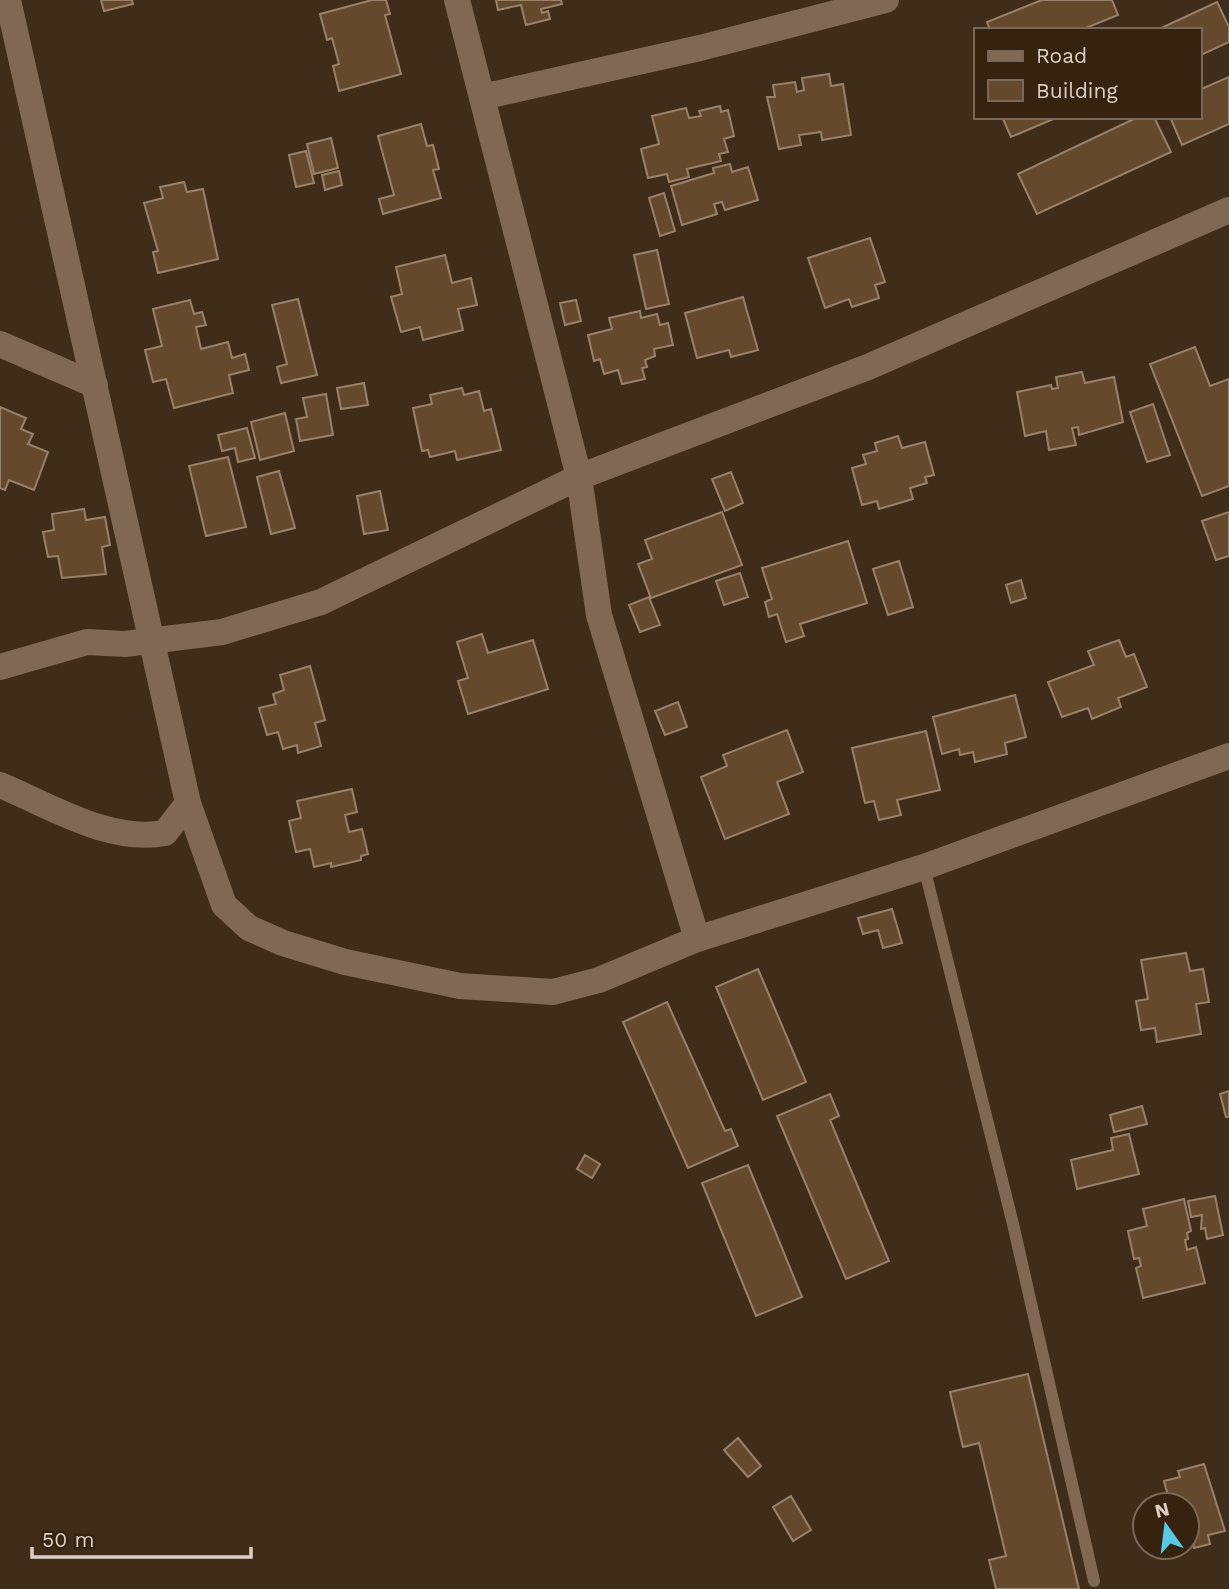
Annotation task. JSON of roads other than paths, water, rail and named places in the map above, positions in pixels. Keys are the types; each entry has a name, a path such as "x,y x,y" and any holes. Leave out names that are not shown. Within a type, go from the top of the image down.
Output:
{"street":[{"path":"8,0 188,803 224,905 249,928 283,943 345,962 460,986 553,992 599,980 697,939 924,867 1229,756"},
{"path":"457,0 579,477 599,615 697,939"},
{"path":"482,97 700,48 886,0"},
{"path":"0,667 87,642 154,642 222,632 320,602 579,477 868,367 1229,211"},
{"path":"0,344 96,385"},
{"path":"0,785 116,833 148,836 165,833 188,803"}],"lane":[{"path":"924,867 1013,1224 1094,1581"}]}
